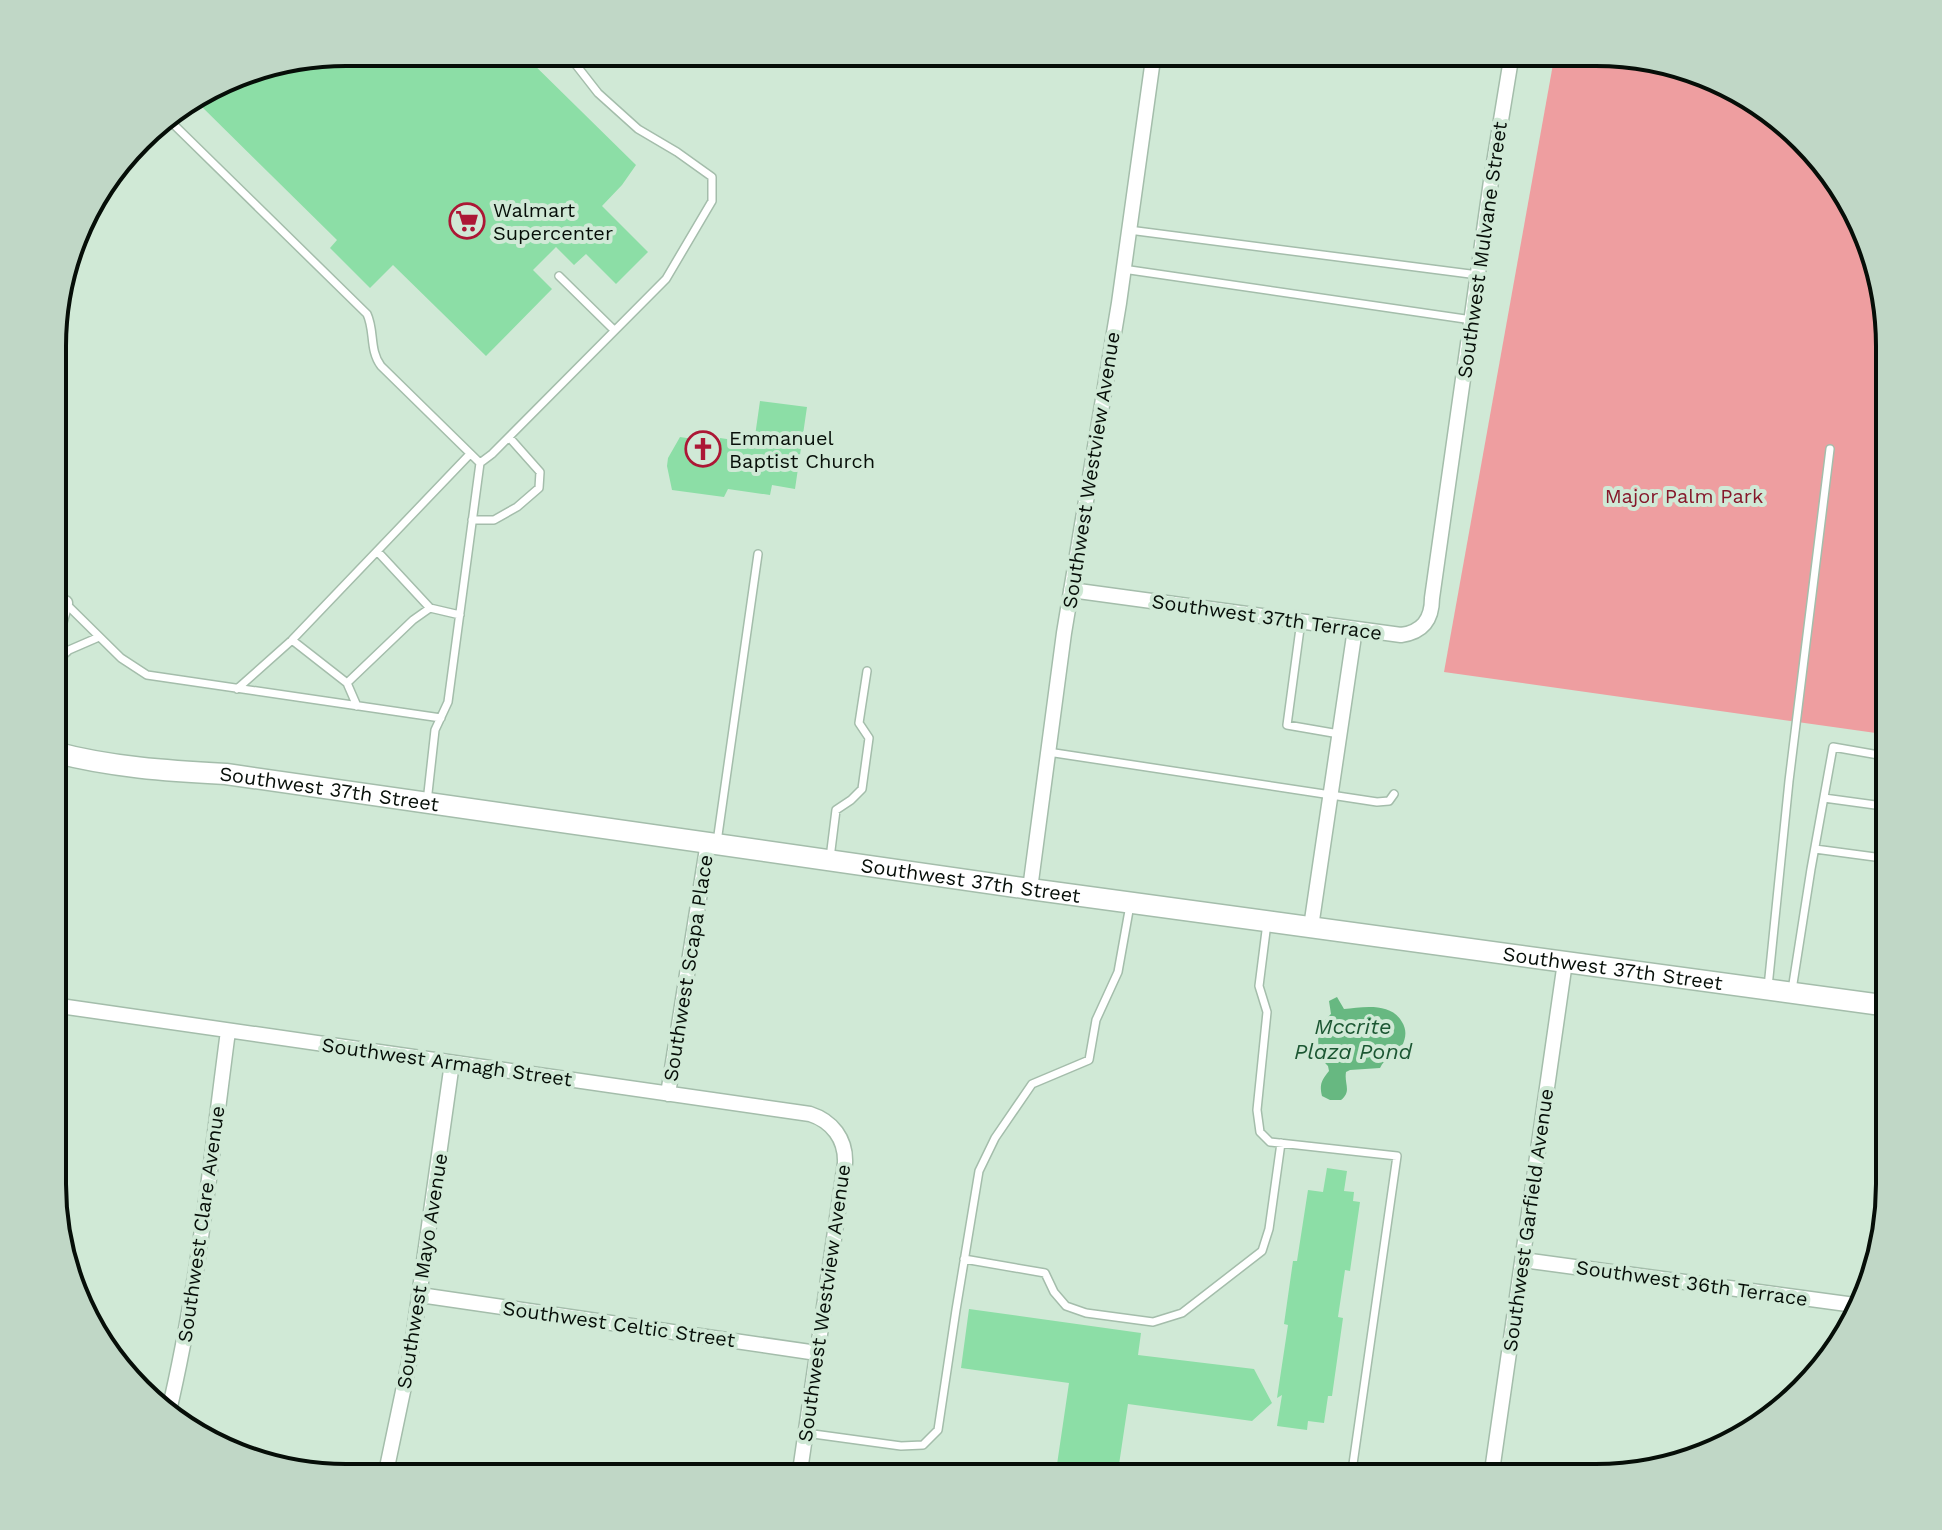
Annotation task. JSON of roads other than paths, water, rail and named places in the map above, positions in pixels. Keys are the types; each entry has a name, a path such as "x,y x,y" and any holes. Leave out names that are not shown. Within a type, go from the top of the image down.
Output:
{"main road":[{"name":"Southwest 37th Street","path":"66,756 162,770 226,774 1130,903 1875,1004"}],"street":[{"name":"Southwest Westview Avenue","path":"1030,889 1071,590 1152,67"},
{"name":"Southwest Mulvane Street","path":"1453,448 1510,67"},
{"name":"Southwest 37th Terrace","path":"1071,590 1401,635 1412,633 1422,628 1432,609 1453,448"},
{"path":"1311,927 1355,629"},
{"name":"Southwest Scapa Place","path":"668,1094 713,843"},
{"name":"Southwest Garfield Avenue","path":"1493,1464 1565,962"},
{"name":"Southwest Armagh Street","path":"67,1007 810,1114 826,1121 836,1131"},
{"name":"Southwest Clare Avenue","path":"171,1402 195,1284 228,1031"},
{"name":"Southwest Mayo Avenue","path":"388,1463 420,1295 452,1063"},
{"name":"Southwest Westview Avenue","path":"801,1463 845,1163 842,1142 836,1131"},
{"name":"Southwest 36th Terrace","path":"1523,1260 1849,1304"},
{"name":"Southwest Celtic Street","path":"420,1295 817,1353"}],"lane":[{"path":"426,804 435,730 448,702 480,463 666,279 712,201 712,177 638,129 598,93 577,66"},
{"path":"174,125 367,314 371,322 372,349 381,366 480,463"},
{"path":"1129,230 1478,275"},
{"path":"1123,269 1472,320"},
{"path":"559,276 614,330"},
{"path":"472,520 494,520 517,507 539,488 540,472 509,437"},
{"path":"1768,989 1789,781 1830,449"},
{"path":"237,689 292,640 470,454"},
{"path":"378,552 430,608 460,615"},
{"path":"713,843 758,554"},
{"path":"66,605 121,658 147,675 441,718"},
{"path":"347,683 413,620 430,608"},
{"path":"1301,621 1287,725 1339,734"},
{"path":"66,652 99,637"},
{"path":"292,640 347,683 357,706"},
{"path":"829,860 836,810 862,789 869,738 859,723 867,671"},
{"path":"1792,993 1833,747 1876,754"},
{"path":"1048,752 1377,802 1389,801 1394,794"},
{"path":"1824,798 1875,805"},
{"path":"1815,849 1875,857"},
{"path":"806,1433 901,1446 923,1445 938,1430 979,1171 995,1138 1032,1084 1089,1060 1096,1020 1118,972 1130,903"},
{"path":"1267,921 1259,986 1267,1012 1257,1110 1260,1132 1270,1142 1397,1156 1353,1464"},
{"path":"964,1259 1045,1273 1054,1292 1066,1306 1086,1313 1153,1322 1182,1313 1262,1251 1269,1229 1281,1143"}],"water":[{"name":"Mccrite Plaza Pond","path":"1337,997 1344,1009 1376,1007 1391,1011 1402,1022 1405,1034 1400,1049 1380,1068 1346,1072 1346,1094 1341,1100 1330,1100 1321,1092 1322,1082 1329,1071 1318,1040 1322,1023 1331,1014 1329,1001"}],"place":[{"name":"Walmart Supercenter","path":"467,221"},
{"name":"Emmanuel Baptist Church","path":"703,449"}],"park label":[{"name":"Major Palm Park","path":"1684,496"}]}
